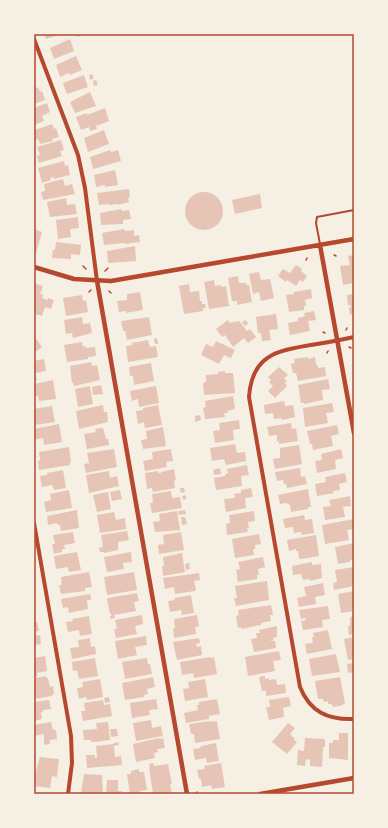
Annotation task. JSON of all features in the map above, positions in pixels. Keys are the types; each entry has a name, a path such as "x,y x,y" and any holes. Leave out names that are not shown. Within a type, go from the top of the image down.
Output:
{"street":[{"path":"34,39 72,137 85,188 97,280 187,794"},
{"path":"34,267 74,279 121,280 354,239"},
{"path":"320,246 354,433"},
{"path":"354,337 280,351 265,359 254,373 251,381 249,397 300,687 308,701 322,714 338,719 354,719"},
{"path":"34,523 71,736 72,763 68,794"},
{"path":"260,794 354,778"}],"lane":[{"path":"320,246 316,223 317,217 354,210"}],"path":[{"path":"105,271 108,268"}],"building":[{"path":"44,34 62,34 46,39"},
{"path":"76,34 86,34 77,37"},
{"path":"70,39 74,51 54,59 50,48"},
{"path":"76,56 82,70 60,77 56,65"},
{"path":"92,74 94,78 90,80 89,75"},
{"path":"84,75 88,87 67,94 63,83"},
{"path":"96,80 98,85 94,86 93,81"},
{"path":"38,87 40,92 42,91 45,100 34,104 34,89"},
{"path":"90,92 96,106 75,113 70,102"},
{"path":"47,103 50,112 42,116 44,121 34,125 34,108"},
{"path":"105,108 109,121 96,126 97,129 90,131 89,127 81,130 76,117 87,113 87,115"},
{"path":"52,124 54,129 56,128 59,137 52,139 53,141 40,144 38,139 34,140 35,130"},
{"path":"104,130 109,144 88,152 84,138"},
{"path":"61,140 64,150 60,151 62,156 39,163 37,156 40,155 37,147"},
{"path":"110,150 111,152 118,150 121,161 93,169 90,157"},
{"path":"64,161 65,166 68,165 70,175 54,179 54,177 50,178 51,180 42,183 38,168"},
{"path":"115,170 118,185 96,187 94,175"},
{"path":"63,179 65,186 72,184 75,194 43,200 41,192 45,191 44,184"},
{"path":"129,189 129,202 119,205 99,205 97,193"},
{"path":"204,192 214,195 220,201 223,211 220,221 214,227 204,230 194,227 188,221 185,211 188,201 194,195"},
{"path":"260,194 262,208 235,214 232,200"},
{"path":"66,198 67,205 75,204 77,214 50,217 47,202"},
{"path":"121,209 122,211 129,210 131,219 123,220 123,224 101,225 100,213"},
{"path":"78,217 79,228 70,229 71,237 58,239 56,220"},
{"path":"34,229 42,232 36,253 34,253"},
{"path":"124,229 125,231 134,230 134,236 139,235 140,242 104,245 102,233"},
{"path":"56,242 81,245 80,255 71,254 71,259 52,258"},
{"path":"135,246 136,261 108,263 107,251"},
{"path":"354,255 354,283 343,285 340,266 350,265 348,256"},
{"path":"296,265 302,269 301,271 307,276 303,282 300,280 296,286 287,280 286,282 278,276 283,269 290,273"},
{"path":"259,272 261,280 270,279 274,298 261,301 259,292 253,294 249,274"},
{"path":"238,276 239,283 246,283 246,285 249,285 252,302 237,305 237,301 232,301 228,278"},
{"path":"214,280 215,286 226,286 229,306 209,309 204,282"},
{"path":"34,283 43,286 40,294 43,294 42,298 54,300 51,309 45,307 42,316 35,314 36,311 34,311"},
{"path":"189,284 190,292 199,291 200,301 202,301 202,304 205,304 206,308 203,308 203,311 184,314 179,286"},
{"path":"311,289 312,298 305,300 306,306 304,306 304,310 289,312 286,295"},
{"path":"140,292 143,310 126,313 126,311 119,312 117,301 127,300 127,294"},
{"path":"354,294 354,314 350,315 349,308 351,307 348,305 347,295"},
{"path":"82,295 83,301 86,300 88,312 66,316 63,298"},
{"path":"314,311 316,320 308,321 310,331 290,335 288,323 298,321 298,318 305,316 304,313"},
{"path":"276,314 278,329 269,330 271,340 262,341 261,333 258,333 256,317"},
{"path":"82,317 83,324 90,323 92,333 73,338 72,333 66,334 64,320"},
{"path":"149,317 152,335 127,340 121,321"},
{"path":"228,320 230,323 239,321 247,331 250,329 256,337 248,343 244,338 233,347 225,335 222,337 216,329"},
{"path":"246,320 248,324 245,326 242,322"},
{"path":"34,336 42,347 34,353"},
{"path":"157,338 158,344 155,344 154,339"},
{"path":"148,340 150,347 156,346 158,357 128,362 126,346 132,345 132,343"},
{"path":"216,341 235,350 231,358 224,355 219,364 201,355 206,344 213,347"},
{"path":"82,342 83,347 95,347 96,356 88,357 88,359 67,362 64,345"},
{"path":"308,357 308,359 315,357 318,368 325,367 326,376 298,381 296,373 293,373 291,364 295,363 294,359"},
{"path":"44,359 46,371 35,373 37,380 34,380 34,361"},
{"path":"91,362 92,366 97,365 100,380 74,386 73,382 72,383 70,366"},
{"path":"151,363 154,381 134,385 133,376 130,376 129,367"},
{"path":"279,367 288,375 284,378 287,381 285,383 287,386 275,398 268,391 273,386 269,382 271,380 268,377"},
{"path":"225,371 225,373 233,373 235,393 204,395 203,383 206,382 206,375 218,374 218,372"},
{"path":"328,379 330,389 322,390 323,400 304,404 301,403 298,385"},
{"path":"53,380 56,399 39,401 38,396 34,396 34,384"},
{"path":"101,385 103,394 93,395 92,387"},
{"path":"90,386 93,404 78,407 75,389"},
{"path":"156,386 159,403 139,407 138,399 132,401 130,391"},
{"path":"233,396 235,409 227,411 228,413 224,413 225,417 205,419 203,408 206,407 205,401"},
{"path":"284,401 285,406 293,405 295,417 282,420 281,418 274,419 273,413 265,414 264,405"},
{"path":"332,403 334,412 326,413 328,423 305,427 303,408"},
{"path":"103,405 104,412 107,412 108,422 79,429 76,411"},
{"path":"158,405 162,425 145,428 144,422 138,424 136,411"},
{"path":"52,406 55,422 35,425 34,409"},
{"path":"200,415 201,420 195,422 195,416"},
{"path":"239,420 240,429 233,430 234,440 215,443 213,431 220,430 219,423"},
{"path":"291,423 292,429 296,428 298,441 279,444 279,441 277,442 277,435 269,436 267,427"},
{"path":"59,424 62,442 44,445 43,438 34,440 34,429"},
{"path":"337,425 339,434 331,436 333,446 313,450 307,431"},
{"path":"163,427 166,446 143,449 141,440 147,439 146,431"},
{"path":"103,428 109,445 87,449 84,434 96,432 95,429"},
{"path":"235,444 237,453 245,452 246,461 226,465 224,459 212,461 210,448"},
{"path":"299,445 302,464 275,469 273,459 280,458 280,448"},
{"path":"69,447 70,465 39,470 39,452"},
{"path":"114,449 117,467 86,473 84,464 89,463 87,453"},
{"path":"171,449 173,461 166,462 167,467 145,471 143,461 153,459 152,452"},
{"path":"341,449 343,458 335,460 336,469 317,473 315,461 322,460 321,454"},
{"path":"247,465 249,475 241,476 242,486 216,490 214,478 228,474 227,469"},
{"path":"220,468 221,474 214,475 213,470"},
{"path":"300,468 301,477 305,476 307,484 287,488 283,480 277,481 275,472"},
{"path":"174,469 176,480 174,481 175,488 153,492 152,488 147,489 145,473 158,471 161,473"},
{"path":"63,470 66,488 54,490 52,485 42,487 40,476"},
{"path":"109,471 110,478 117,476 119,486 89,493 86,475"},
{"path":"345,473 347,482 339,484 340,490 333,491 334,493 317,496 315,484 326,482 325,477"},
{"path":"180,488 184,488 185,492 181,493"},
{"path":"251,488 253,497 245,498 246,508 226,512 224,499 235,498 234,494 241,493 241,490"},
{"path":"308,489 311,507 308,507 308,509 291,512 290,505 286,503 280,504 278,495"},
{"path":"69,490 72,508 46,512 44,502 51,500 50,494"},
{"path":"120,490 122,499 112,501 110,492"},
{"path":"171,491 172,498 180,497 182,508 152,513 150,503 153,503 152,494"},
{"path":"108,492 111,509 97,512 93,495"},
{"path":"186,495 186,499 183,500 182,496"},
{"path":"350,496 351,506 343,507 345,517 325,520 323,507 331,506 329,500"},
{"path":"77,510 79,528 61,531 60,525 57,523 48,525 47,516"},
{"path":"185,510 186,514 179,515 178,511"},
{"path":"177,511 180,530 155,532 153,522 160,521 159,514"},
{"path":"254,511 255,521 248,522 248,532 227,535 226,524 230,523 229,515"},
{"path":"114,512 116,520 125,518 126,529 100,533 97,515"},
{"path":"304,515 305,520 312,519 314,533 302,535 301,532 294,533 293,527 285,528 283,519"},
{"path":"181,517 185,517 187,524 182,525"},
{"path":"354,519 354,529 347,530 349,540 325,544 322,525"},
{"path":"127,531 129,540 118,542 118,550 104,553 100,552 99,548 103,547 101,535"},
{"path":"73,532 75,543 64,545 65,549 62,549 62,552 54,554 52,544 55,544 53,535"},
{"path":"181,532 184,550 159,554 158,545 164,544 163,535"},
{"path":"259,534 261,544 255,545 255,549 253,550 254,555 235,558 232,539"},
{"path":"316,535 319,556 301,559 299,558 298,551 296,551 296,549 289,551 287,540"},
{"path":"354,543 354,559 350,560 350,562 338,564 335,547"},
{"path":"77,552 81,570 69,572 68,567 56,569 54,556"},
{"path":"131,552 132,562 123,563 124,569 107,572 104,557"},
{"path":"182,553 185,572 163,576 163,557"},
{"path":"263,557 265,567 258,569 259,575 257,575 257,579 238,582 236,570 240,569 238,562"},
{"path":"312,562 312,565 321,564 322,578 310,581 309,579 303,580 301,574 293,575 292,566"},
{"path":"189,563 190,569 186,570 185,564"},
{"path":"354,567 354,586 334,590 333,583 337,582 335,570"},
{"path":"89,572 92,587 85,588 85,591 61,594 59,585 62,585 61,577"},
{"path":"134,572 137,590 107,595 104,577"},
{"path":"199,573 200,580 194,581 195,591 175,594 174,587 165,589 163,578"},
{"path":"267,581 269,600 236,606 234,598 237,598 235,586"},
{"path":"323,583 325,595 315,597 316,604 299,607 297,598 306,596 304,587"},
{"path":"354,591 354,611 341,613 338,594"},
{"path":"137,593 139,601 134,602 136,611 114,615 115,618 111,619 110,616 112,615 110,614 108,598"},
{"path":"90,594 91,600 87,600 88,609 69,613 68,607 63,608 61,599"},
{"path":"191,595 194,613 182,615 181,610 170,612 168,601 175,600 174,598"},
{"path":"271,605 273,615 270,615 271,621 261,623 261,625 241,629 241,627 238,628 236,616 239,615 238,610"},
{"path":"328,606 330,619 322,620 323,627 303,630 301,621 306,620 305,618 301,619 299,610"},
{"path":"142,615 143,624 135,626 137,634 116,638 114,629 117,629 115,620"},
{"path":"197,615 199,626 195,627 196,634 174,638 174,619"},
{"path":"89,616 92,634 80,636 79,630 68,632 66,622 73,621 72,619"},
{"path":"354,616 354,634 349,635 348,626 350,626 350,617"},
{"path":"34,622 37,622 39,631 34,632"},
{"path":"277,626 277,637 273,638 274,640 269,641 275,641 276,648 254,652 251,639 257,638 256,633 260,633 259,630"},
{"path":"328,630 332,649 307,654 305,644 313,643 313,633"},
{"path":"40,635 41,644 34,645 34,636"},
{"path":"146,636 147,645 135,647 137,655 118,659 115,641"},
{"path":"354,637 354,659 348,660 344,639"},
{"path":"90,638 91,647 95,646 96,654 72,659 70,648 79,647 78,640"},
{"path":"199,638 200,643 196,644 197,647 201,646 202,655 177,660 173,642"},
{"path":"279,651 281,660 273,661 275,671 248,676 245,657"},
{"path":"336,654 340,672 312,676 309,659"},
{"path":"45,656 47,671 37,673 38,676 34,677 34,658"},
{"path":"214,657 217,674 194,678 193,673 182,675 180,662"},
{"path":"95,658 98,676 79,679 77,670 73,671 72,662"},
{"path":"147,658 152,674 125,679 122,662"},
{"path":"354,663 354,672 348,673 347,664"},
{"path":"46,676 50,687 53,686 54,694 52,696 34,699 35,678"},
{"path":"265,676 265,679 276,679 277,685 285,684 286,693 266,696 266,691 262,691 259,677"},
{"path":"153,677 155,687 147,689 148,694 144,695 144,697 125,700 122,683"},
{"path":"340,677 345,703 343,705 334,707 331,704 328,704 328,701 324,702 323,699 318,699 315,681"},
{"path":"100,679 103,697 87,700 86,697 79,699 77,688 83,687 82,682"},
{"path":"205,679 208,697 185,701 183,689 189,688 188,682"},
{"path":"109,697 110,702 105,703 104,698"},
{"path":"289,697 291,706 283,708 284,717 269,720 266,707 270,707 269,700"},
{"path":"156,699 158,709 149,710 150,715 132,718 130,703"},
{"path":"217,699 220,714 209,716 209,719 186,723 184,713 198,710 197,705 199,705 199,702"},
{"path":"49,700 51,709 43,710 43,712 41,712 42,719 34,721 34,702"},
{"path":"103,700 104,705 110,704 112,716 83,721 81,711 85,711 84,703"},
{"path":"151,720 152,728 161,726 163,736 136,741 133,723"},
{"path":"217,721 220,739 195,743 194,734 191,734 189,724"},
{"path":"51,722 53,730 56,730 57,739 50,740 50,744 44,745 44,734 34,736 34,725"},
{"path":"108,722 110,740 91,742 91,740 84,740 83,730 97,729 96,723"},
{"path":"288,723 295,728 290,734 297,742 287,754 272,742"},
{"path":"110,729 117,729 118,736 111,737"},
{"path":"339,733 348,733 348,760 329,758 329,743 333,743 333,740 339,740"},
{"path":"163,738 165,748 157,749 158,752 154,753 155,758 136,762 133,744"},
{"path":"305,738 325,739 322,767 310,766 310,760 306,759 305,766 297,765 298,750 304,751"},
{"path":"118,742 119,745 114,746 115,757 121,756 122,765 87,768 86,755 95,755 95,758 97,758 96,746 114,744"},
{"path":"216,743 219,761 207,763 206,758 195,760 193,749"},
{"path":"40,757 59,759 57,777 52,776 50,788 34,786"},
{"path":"153,763 154,766 168,764 172,784 170,785 172,794 153,794 149,764"},
{"path":"221,763 225,787 212,789 211,785 202,787 201,779 199,779 197,770 205,769 204,766"},
{"path":"139,769 139,772 144,772 147,790 140,791 140,794 130,794 127,774 131,774 131,771"},
{"path":"84,774 102,775 103,794 81,794"},
{"path":"107,780 118,780 118,791 122,791 122,794 106,794"}]}
